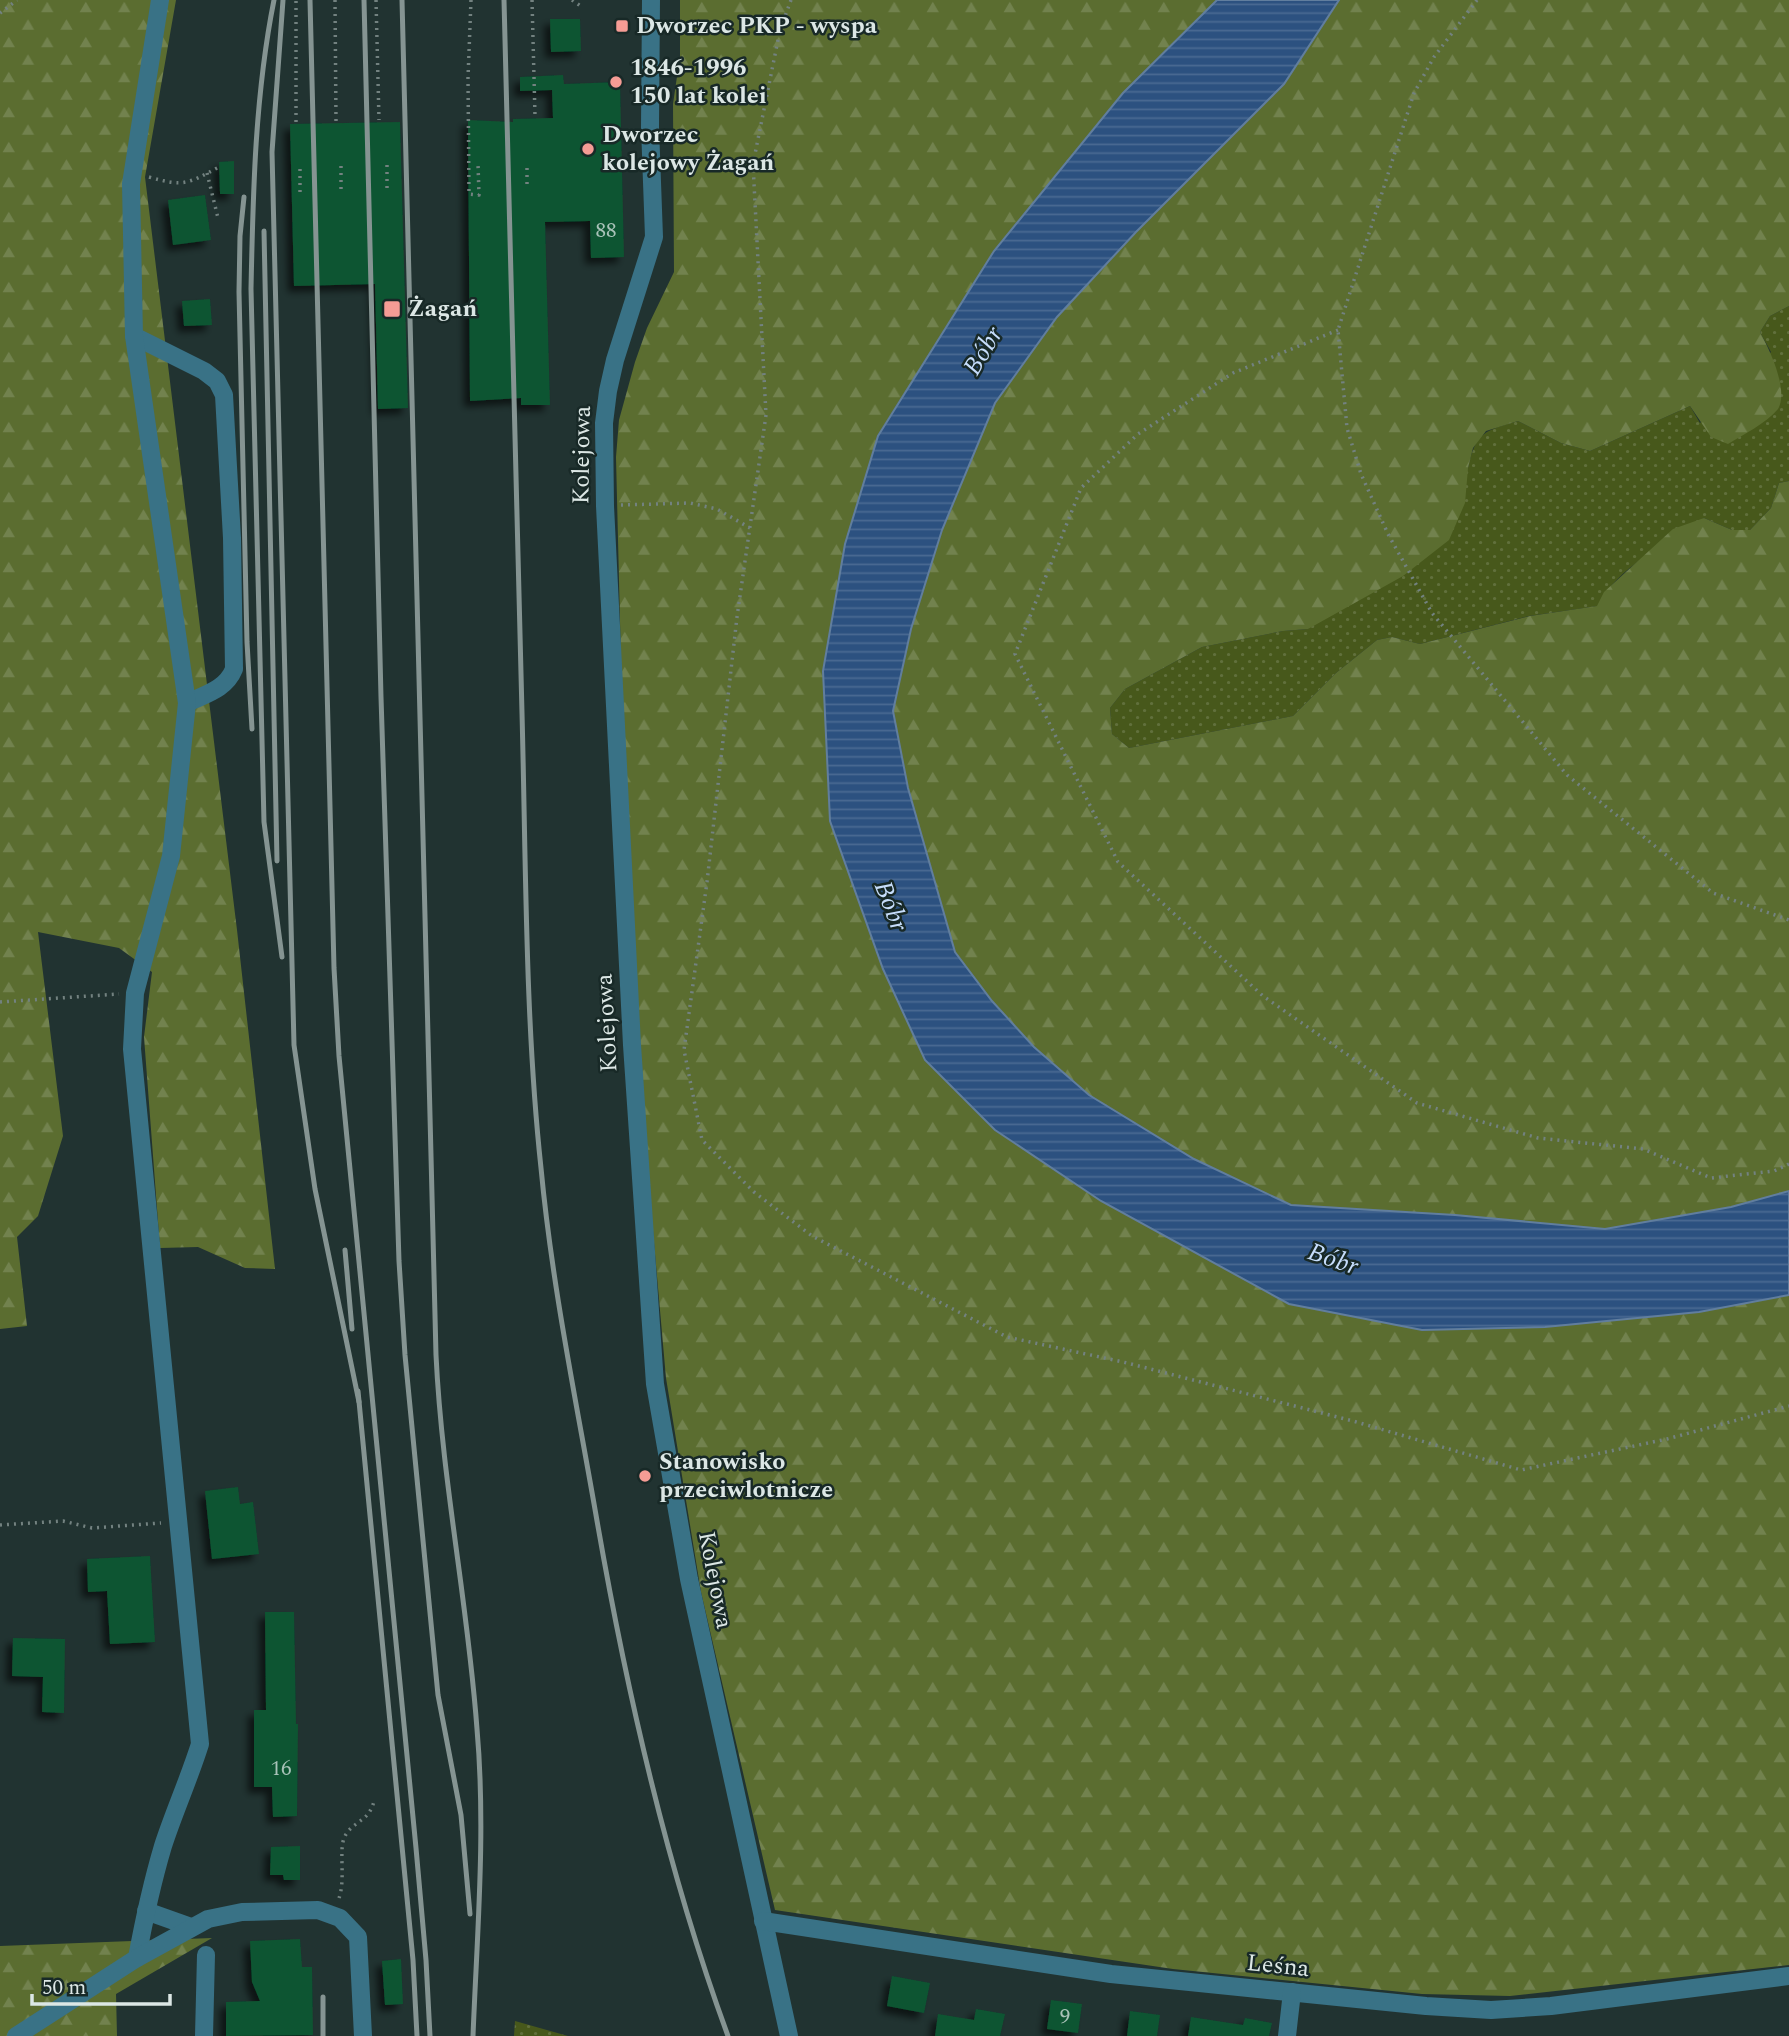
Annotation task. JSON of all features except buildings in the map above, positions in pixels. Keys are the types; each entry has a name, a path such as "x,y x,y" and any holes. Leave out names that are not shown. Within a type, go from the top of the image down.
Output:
{"street":[{"path":"137,1958 164,1844 190,1779 200,1744 132,1049 135,993 171,856 187,703 134,336 131,264 133,172 160,0"},
{"name":"Kolejowa","path":"651,0 650,127 654,237 615,360 604,423 605,506 632,1045 655,1384 689,1579 789,2036"},
{"path":"134,336 204,371 217,381 224,395 232,550 234,669 229,680 220,687 187,703"},
{"path":"16,2036 137,1958 208,1919 242,1912 318,1910 340,1918 358,1937 363,2036"},
{"path":"146,1911 191,1927"},
{"name":"Leśna","path":"763,1921 1111,1974 1491,2010 1550,2006 1789,1976"},
{"path":"204,2036 205,1955"},
{"path":"1287,2036 1292,1992"}],"path":[{"path":"0,13 17,0"},
{"path":"296,0 296,122"},
{"path":"335,0 336,121"},
{"path":"376,0 379,120"},
{"path":"471,0 468,78 469,194 479,195 478,164"},
{"path":"532,0 535,116"},
{"path":"572,0 582,7"},
{"path":"791,0 780,30 753,164 766,415 737,617 707,882 684,1050 702,1140 754,1192 812,1236 1007,1337 1124,1362 1340,1418 1521,1469 1667,1439 1789,1406"},
{"path":"1477,0 1434,57 1414,93 1338,330 1347,428 1361,474 1388,534 1432,613 1567,775 1713,893 1789,920"},
{"path":"527,164 527,184"},
{"path":"387,165 387,189"},
{"path":"299,192 300,166"},
{"path":"341,166 341,191"},
{"path":"133,172 173,184 188,183 219,167"},
{"path":"207,173 218,218"},
{"path":"1338,330 1233,373 1138,434 1080,488 1015,654 1118,862 1263,996 1417,1102 1538,1138 1643,1149 1711,1178 1774,1171 1789,1164"},
{"path":"615,506 690,503 718,509 750,528"},
{"path":"0,1002 135,993"},
{"path":"0,1525 63,1521 92,1528 178,1522"},
{"path":"327,1914 338,1902 344,1885 344,1838 351,1828 364,1820 372,1810 374,1801"}],"green space":[{"path":"0,0 176,0 145,177 237,930 275,1269 245,1268 198,1247 160,1248 144,1037 152,972 119,948 38,932 63,1136 38,1216 17,1237 27,1326 0,1329"},
{"path":"680,0 1217,0 1123,93 994,251 878,435 830,821 883,969 925,1060 995,1130 1699,1312 1789,1295 1789,1965 1510,1996 1422,1994 1173,1969 775,1910 701,1592 666,1378 638,1061 621,662 616,457 619,420 635,362 647,328 674,272 673,104 680,56"},
{"path":"1339,0 1789,0 1789,306 1770,316 1760,332 1777,370 1781,401 1778,409 1767,419 1728,444 1711,437 1690,406 1590,451 1561,443 1518,421 1486,431 1473,448 1465,503 1449,540 1403,576 1308,629 1283,631 1202,647 1125,689 1110,708 1112,734 1129,748 1293,716 1336,673 1377,640 1392,637 1420,644 1530,616 1597,606 1604,592 1673,529 1704,518 1732,530 1750,530 1771,508 1779,483 1789,481 1789,1191 1731,1207 1605,1229 1455,1215 1291,1205 1194,1159 1089,1095 1034,1047 992,1001 955,953 908,788 893,711 911,629 942,530 995,403 1057,317 1136,232 1284,84"},
{"path":"1789,306 1789,481 1779,483 1771,508 1750,530 1732,530 1704,518 1630,568 1606,593 1598,606 1529,616 1420,644 1392,637 1377,640 1336,673 1293,716 1129,748 1112,734 1110,708 1125,689 1202,647 1283,631 1308,629 1468,468 1475,446 1484,434 1518,421 1561,443 1590,451 1690,406 1700,423 1771,352 1760,332 1770,316"},
{"path":"212,1938 116,1994 117,2036 0,2036 0,1946"},
{"path":"515,2021 568,2036 514,2036"}],"water":[{"name":"Bóbr","path":"1217,0 1339,0 1284,84 1136,232 1057,317 995,403 942,530 911,629 893,711 908,788 955,952 992,1001 1034,1047 1089,1095 1194,1159 1291,1205 1455,1215 1605,1229 1731,1207 1789,1191 1789,1295 1699,1312 1545,1327 1422,1330 1289,1304 1101,1201 995,1130 925,1060 883,969 830,821 823,671 845,544 878,436 994,251 1123,93"}],"railway":[{"path":"274,0 259,108 251,289 264,822 282,957"},
{"path":"283,0 272,152 294,1045 315,1189 359,1402"},
{"path":"310,0 334,968 339,1056 416,1848 430,2036"},
{"path":"364,0 381,697 399,1261 405,1355 438,1695 461,1815 470,1914"},
{"path":"402,0 436,1355 480,1767 480,1882 473,2036"},
{"path":"504,0 527,941 532,1055 546,1212 573,1386 635,1713 667,1844 728,2036"},
{"path":"244,197 239,292 247,642 252,729"},
{"path":"264,231 277,861"},
{"path":"345,1250 352,1329"},
{"path":"358,1391 413,1960 417,2036"},
{"path":"323,1997 323,2036"}],"place":[{"name":"Dworzec PKP - wyspa","path":"622,26"},
{"name":"1846-1996 150 lat kolei","path":"616,82"},
{"name":"Dworzec kolejowy Żagań","path":"588,149"},
{"name":"Żagań","path":"392,309"},
{"name":"Stanowisko przeciwlotnicze","path":"645,1476"}]}
